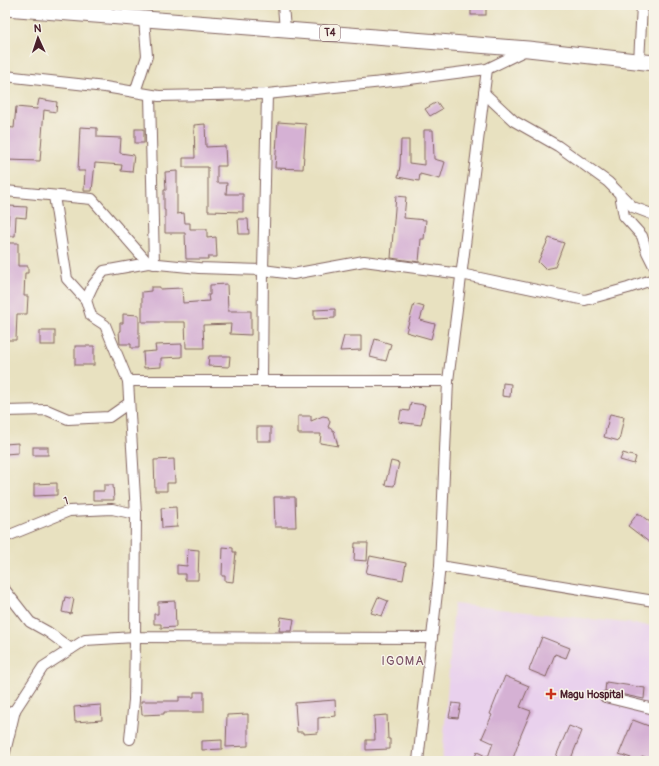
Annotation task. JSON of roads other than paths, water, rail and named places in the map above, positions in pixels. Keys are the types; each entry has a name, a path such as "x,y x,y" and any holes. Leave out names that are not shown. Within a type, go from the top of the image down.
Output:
{"highway":[{"name":"T4","path":"5,8 106,10 144,19 528,49 647,62"}],"street":[{"path":"283,5 285,30"},
{"path":"642,5 647,62"},
{"path":"135,92 147,56 144,19"},
{"path":"5,76 105,87 159,96 267,94 402,80 487,69 528,49"},
{"path":"418,761 440,566 448,381 487,69"},
{"path":"484,93 514,121 558,146 608,182 633,207 654,215"},
{"path":"262,380 267,94"},
{"path":"150,95 151,264"},
{"path":"5,191 92,199 151,264"},
{"path":"620,194 624,216 642,236 647,252 654,266"},
{"path":"54,196 67,279 86,300 91,316 104,325 128,381 136,514 134,700 130,739"},
{"path":"86,300 93,285 104,271 151,264 263,270 293,274 364,261 461,274 585,300 654,279"},
{"path":"128,381 448,381"},
{"path":"5,411 47,410 68,419 108,417 130,404"},
{"name":"1","path":"5,537 69,511 112,509 136,514"},
{"path":"440,566 654,602"},
{"path":"5,590 30,622 48,632 71,649"},
{"path":"5,752 10,712 44,667 85,640 135,637 432,638"},
{"path":"605,697 654,709"}],"place":[{"name":"Magu Hospital","path":"551,694"}],"district":[{"name":"IGOMA","path":"403,661"}]}
